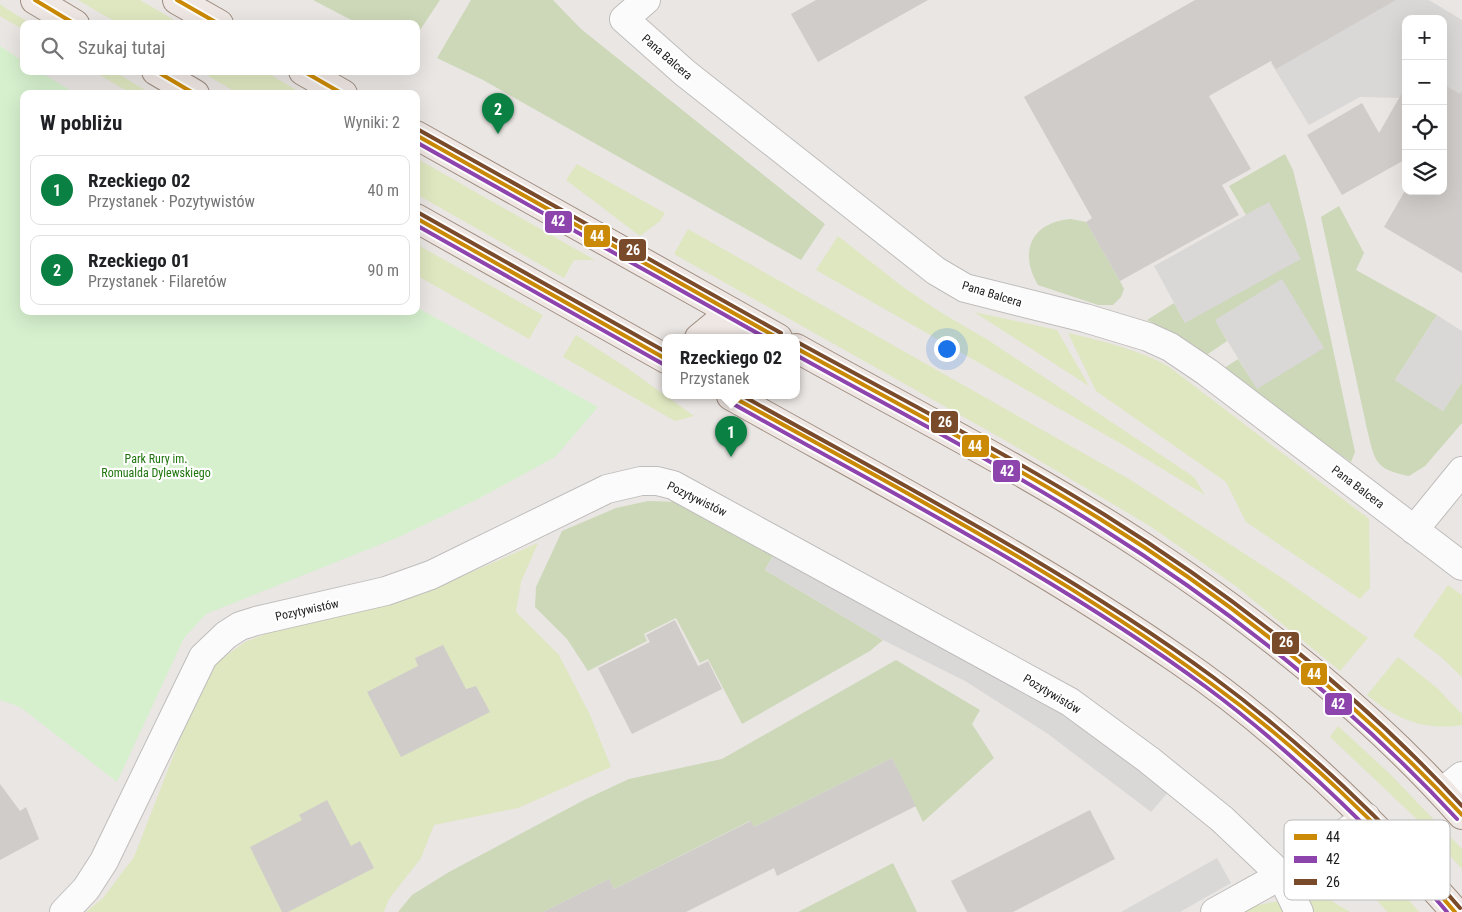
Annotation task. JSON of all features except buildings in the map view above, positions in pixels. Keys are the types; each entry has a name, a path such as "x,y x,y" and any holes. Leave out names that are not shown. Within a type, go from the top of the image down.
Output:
{"main road":[{"path":"35,0 68,20"},
{"path":"177,0 212,20"},
{"path":"163,75 188,90"},
{"path":"310,75 336,90"},
{"path":"420,137 770,334"},
{"path":"420,220 662,357"},
{"path":"704,334 716,324 744,320"},
{"path":"800,350 1046,487 1141,545 1212,594 1452,784 1462,814"},
{"path":"736,399 1052,578 1181,661 1243,707 1292,748 1369,820"},
{"path":"1444,900 1455,912"}],"street":[{"name":"Pana Balcera","path":"646,0 624,19 685,73 936,271 965,288 1129,330 1170,347 1207,372 1462,566"},
{"path":"1414,530 1462,471"},
{"name":"Pozytywistów","path":"64,912 86,888 104,861 202,657 226,635 256,621 386,591 431,575 607,489 649,481 673,485 681,489 1070,702 1149,760 1222,819 1281,876 1284,882"},
{"path":"1362,820 1366,817"},
{"path":"1215,912 1284,874"},
{"name":"Pozytywistów","path":"1293,900 1299,912"}],"green space":[{"path":"78,0 140,0 174,20 112,20"},
{"path":"313,0 440,0 420,30 420,20 351,20"},
{"path":"471,0 553,0 581,29 825,224 801,260 483,80 437,58"},
{"path":"0,4 25,20 20,20 20,28 0,16"},
{"name":"Park Rury im. Romualda Dylewskiego","path":"0,46 20,59 20,75 45,75 70,90 20,90 20,315 420,315 420,309 598,407 555,457 478,499 399,537 206,614 184,638 117,782 20,707 0,700"},
{"path":"100,75 120,75 145,90 125,90"},
{"path":"207,75 271,75 296,90 232,90"},
{"path":"1285,154 1293,170 1306,223 1355,452 1351,462 1257,396 1223,369 1238,359 1257,389 1215,320 1227,341 1205,356 1189,343 1147,320 1174,303 1185,323 1269,203 1246,215 1229,186"},
{"path":"420,160 595,260 574,260 564,278 420,196"},
{"path":"577,164 665,213 660,221 640,236 566,180"},
{"path":"1339,206 1364,253 1356,270 1437,315 1395,380 1443,411 1462,382 1462,423 1425,466 1409,476 1382,466 1375,456 1370,440 1321,217"},
{"path":"1071,219 1086,222 1124,289 1121,297 1113,305 1098,305 1038,285 1032,273 1029,250 1032,240 1038,232 1047,226 1058,221"},
{"path":"688,229 1129,479 1282,578 1368,638 1340,671 1237,587 1150,526 1008,442 674,254"},
{"path":"838,236 903,287 940,312 988,340 1194,477 1205,495 1125,446 816,270"},
{"path":"420,246 543,315 529,339 420,277"},
{"path":"974,312 1057,330 1089,386"},
{"path":"1068,333 1132,350 1168,366 1369,519 1370,588 1360,599 1246,522 1226,482 1096,391"},
{"path":"576,335 662,393 662,399 670,399 694,416 675,421 563,357"},
{"path":"648,501 679,502 778,547 765,570 883,640 870,651 742,724 708,659 700,663 676,618 644,634 647,641 588,671 567,639 535,607 536,587 562,531 616,508"},
{"path":"538,543 521,582 516,612 559,655 590,715 611,767 518,808 434,825 421,858 389,899 384,912 86,912 103,898 134,857 195,700 217,662 245,642 276,630 346,615 437,587"},
{"path":"1448,585 1462,595 1462,677 1440,656 1413,636"},
{"path":"1398,657 1437,688 1462,714 1462,725 1435,726 1411,721 1389,711 1367,695"},
{"path":"896,660 980,710 972,724 994,758 923,822 892,758 754,827 750,821 614,889 609,879 543,912 398,912 412,895 449,872 586,799 629,779 722,759"},
{"path":"1338,726 1391,775 1434,820 1418,820 1330,737"},
{"path":"1450,836 1462,849 1462,869 1450,856"},
{"path":"893,863 917,912 798,912"},
{"path":"1284,900 1330,900 1350,912 1243,912 1254,906"},
{"path":"1377,900 1408,900 1419,912 1387,912"}],"shaded area":[{"path":"1386,0 1429,0 1462,20 1462,134 1447,125 1447,15 1402,15 1402,100 1399,98 1360,97 1309,125 1271,63"},
{"path":"1269,202 1301,259 1185,323 1154,266"},
{"path":"1282,279 1324,348 1257,389 1215,320"},
{"path":"1437,315 1462,331 1462,382 1443,411 1395,380"},
{"path":"778,547 1064,711 1170,790 1151,812 1048,734 965,681 883,640 765,570"},
{"path":"1217,858 1231,883 1180,912 1121,912"}],"transit line":[{"name":"44","path":"35,0 68,20"},
{"name":"44","path":"177,0 212,20"},
{"name":"44","path":"163,75 188,90"},
{"name":"44","path":"310,75 336,90"},
{"name":"26","path":"420,131 781,333"},
{"name":"44","path":"420,137 771,334"},
{"name":"42","path":"420,144 759,334"},
{"name":"26","path":"420,214 662,350"},
{"name":"44","path":"420,220 662,357"},
{"name":"42","path":"420,227 662,363"},
{"name":"26","path":"800,344 1030,470 1154,546 1248,613 1337,685 1422,764 1462,806"},
{"name":"44","path":"800,350 1026,474 1100,519 1198,584 1291,655 1336,693 1379,732 1462,815"},
{"name":"42","path":"800,357 1024,481 1098,526 1195,591 1242,625 1332,698 1417,777 1457,819"},
{"name":"44","path":"736,399 914,497 1035,567 1152,642 1209,682 1274,733 1370,820"},
{"name":"26","path":"748,399 1042,564 1157,638 1246,702 1311,757 1378,820"},
{"name":"42","path":"728,401 911,502 1032,572 1149,647 1254,724 1322,784 1358,820"},
{"name":"26","path":"1450,897 1460,908"},
{"name":"42","path":"1436,900 1447,912"},
{"name":"44","path":"1445,900 1455,912"}],"place":[{"name":"Rzeckiego 01","path":"498,134"},
{"name":"Rzeckiego 02","path":"731,457"}]}
